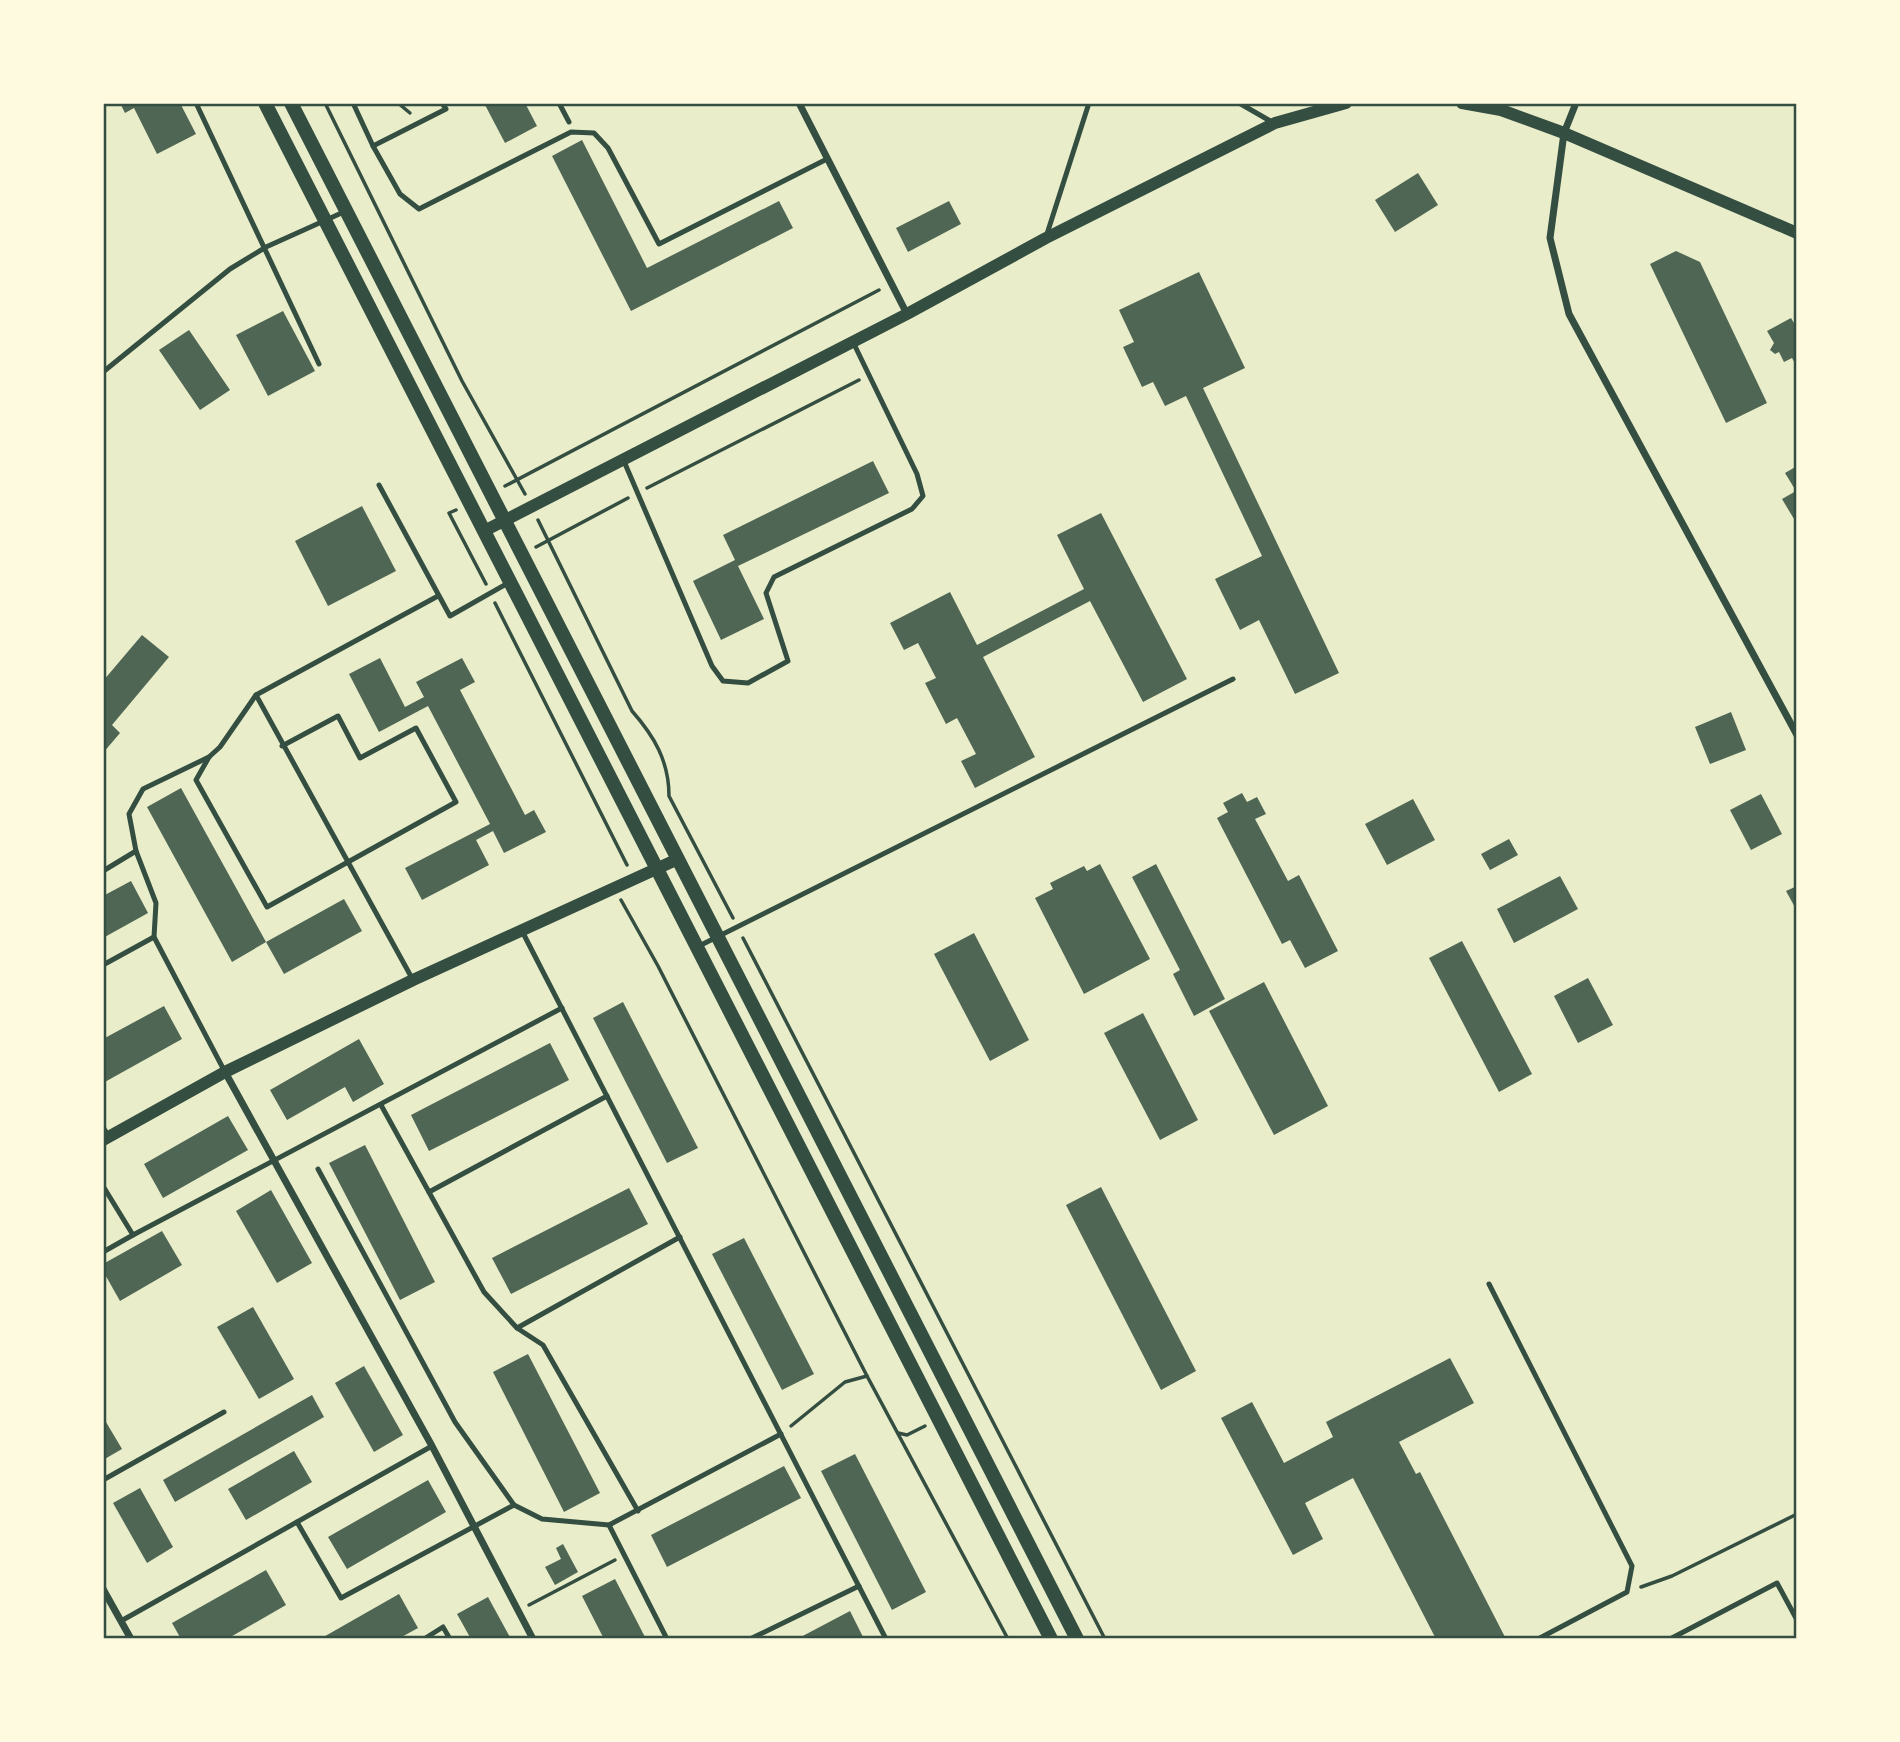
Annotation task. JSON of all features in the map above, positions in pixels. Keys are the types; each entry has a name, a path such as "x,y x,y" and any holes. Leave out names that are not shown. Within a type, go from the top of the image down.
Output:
{"main road":[{"path":"265,103 1051,1639"},
{"path":"291,103 1077,1639"}],"street":[{"path":"799,103 907,314"},
{"path":"484,531 1275,123 1346,103"},
{"path":"1462,103 1501,110 1564,133 1797,233"},
{"path":"1576,103 1564,133 1550,238 1569,314 1797,735"},
{"path":"105,1135 225,1072 413,980 678,859"},
{"path":"225,1072 432,1446 533,1639"},
{"path":"103,1589 131,1639"}],"lane":[{"path":"196,103 319,364"},
{"path":"352,103 400,194 419,209 571,132 594,133 608,148 659,244 827,159"},
{"path":"373,146 446,109 442,103"},
{"path":"559,103 569,122"},
{"path":"1046,239 1089,103"},
{"path":"1238,103 1275,123"},
{"path":"103,372 230,269 266,247 346,211"},
{"path":"623,459 712,666 723,681 748,683 788,660 766,593 774,577 912,509 923,496 917,474 853,341"},
{"path":"379,485 450,617 510,582"},
{"path":"225,1072 153,937 156,903 136,851 129,814 143,789 209,757 220,747 256,695 438,596"},
{"path":"697,947 1233,679"},
{"path":"256,695 413,980"},
{"path":"209,757 196,780 267,907 456,802 416,728 360,758 338,716 282,746"},
{"path":"103,870 136,851"},
{"path":"522,931 886,1639"},
{"path":"103,965 153,937"},
{"path":"103,1252 562,1008"},
{"path":"429,1192 607,1097"},
{"path":"381,1105 484,1292 517,1328 543,1345 638,1511"},
{"path":"318,1169 455,1422 514,1505 542,1519 609,1525 781,1433"},
{"path":"103,1186 133,1235"},
{"path":"517,1328 680,1237"},
{"path":"1489,1284 1632,1566 1627,1592 1538,1639"},
{"path":"103,1480 224,1412"},
{"path":"121,1621 432,1446"},
{"path":"297,1522 341,1598 514,1505"},
{"path":"609,1525 667,1639"},
{"path":"1670,1639 1777,1583 1797,1620"},
{"path":"750,1639 859,1586"},
{"path":"424,1639 443,1628 450,1639"}],"path":[{"path":"325,103 463,381 517,480"},
{"path":"491,494 891,283"},
{"path":"548,540 869,375"},
{"path":"470,504 449,513 635,880"},
{"path":"531,506 632,711 653,734 669,773 669,796 1105,1639"},
{"path":"615,888 658,966 867,1376 1008,1639"},
{"path":"781,1433 845,1382 867,1376"},
{"path":"898,1433 915,1433 938,1418"},
{"path":"1627,1592 1672,1576 1797,1514"},
{"path":"518,1610 624,1555"}],"building":[{"path":"120,103 180,103 196,134 157,154 134,108 125,113"},
{"path":"484,103 525,103 537,126 505,143"},
{"path":"582,140 647,268 779,201 793,228 631,311 552,156"},
{"path":"1418,173 1438,205 1395,232 1375,200"},
{"path":"949,201 961,224 908,252 896,228"},
{"path":"1676,251 1700,262 1767,403 1726,423 1650,264"},
{"path":"1199,272 1245,368 1203,388 1339,673 1295,694 1259,620 1240,630 1215,579 1262,556 1186,396 1165,406 1153,382 1142,387 1123,347 1134,342 1119,310"},
{"path":"283,311 315,371 268,396 236,335"},
{"path":"1791,318 1797,328 1797,367 1792,358 1784,362 1779,352 1775,354 1770,350 1774,343 1767,331"},
{"path":"189,330 230,390 200,410 159,350"},
{"path":"873,461 889,493 738,566 764,619 721,640 693,581 735,560 723,535"},
{"path":"1797,466 1797,524 1782,499 1796,491 1785,473"},
{"path":"362,506 396,571 328,606 295,541"},
{"path":"1101,513 1187,679 1143,702 1090,601 983,657 1035,757 975,788 961,761 976,754 957,718 946,724 925,683 936,678 918,643 904,650 890,623 950,592 977,645 1084,589 1057,535"},
{"path":"142,635 169,657 112,725 120,733 103,753 103,681"},
{"path":"380,658 405,707 424,697 416,682 462,658 475,682 460,690 525,815 534,810 546,832 504,853 493,831 476,840 489,865 422,900 405,868 490,824 428,706 379,732 349,674"},
{"path":"1731,712 1746,750 1710,764 1695,727"},
{"path":"181,788 266,942 232,962 147,807"},
{"path":"1242,793 1247,802 1257,797 1266,814 1255,819 1288,881 1299,875 1338,951 1305,968 1290,940 1282,944 1217,818 1228,812 1223,803"},
{"path":"1761,794 1782,834 1751,850 1730,810"},
{"path":"1413,799 1435,840 1387,865 1365,824"},
{"path":"1509,839 1518,855 1490,870 1481,854"},
{"path":"1100,864 1150,959 1084,994 1035,898 1053,889 1050,883 1084,866 1087,871"},
{"path":"1156,864 1225,999 1194,1016 1173,974 1180,970 1132,877"},
{"path":"1560,876 1578,909 1514,943 1497,909"},
{"path":"131,881 148,913 103,938 103,896"},
{"path":"1797,886 1797,911 1786,891"},
{"path":"344,899 362,931 284,974 266,942"},
{"path":"974,933 1029,1040 990,1061 934,954"},
{"path":"1462,941 1532,1074 1499,1092 1429,958"},
{"path":"1588,978 1613,1025 1578,1043 1554,996"},
{"path":"1264,982 1328,1106 1274,1135 1209,1011"},
{"path":"623,1002 698,1148 667,1163 593,1018"},
{"path":"164,1006 182,1039 103,1083 103,1039"},
{"path":"1143,1013 1198,1120 1160,1140 1104,1033"},
{"path":"359,1039 384,1084 353,1102 345,1087 287,1120 270,1090"},
{"path":"550,1043 569,1080 429,1151 411,1115"},
{"path":"228,1116 248,1150 163,1198 144,1164"},
{"path":"365,1145 435,1282 400,1300 329,1163"},
{"path":"1101,1187 1196,1371 1161,1390 1066,1205"},
{"path":"629,1188 648,1224 511,1294 492,1258"},
{"path":"271,1190 312,1263 277,1283 236,1211"},
{"path":"162,1231 182,1265 120,1301 103,1271 103,1264"},
{"path":"744,1238 814,1374 782,1390 712,1254"},
{"path":"253,1307 294,1379 259,1399 217,1327"},
{"path":"528,1354 600,1493 564,1512 493,1372"},
{"path":"1450,1358 1474,1403 1399,1442 1416,1474 1420,1472 1506,1639 1436,1639 1353,1478 1305,1503 1323,1539 1293,1555 1221,1418 1252,1402 1284,1463 1333,1437 1326,1422"},
{"path":"364,1366 403,1435 374,1452 335,1383"},
{"path":"312,1395 324,1417 175,1502 163,1480"},
{"path":"103,1417 122,1449 103,1460"},
{"path":"294,1451 312,1482 246,1520 228,1489"},
{"path":"855,1454 926,1592 892,1610 821,1471"},
{"path":"784,1466 801,1498 667,1567 651,1535"},
{"path":"428,1480 446,1512 347,1569 328,1537"},
{"path":"140,1488 173,1547 147,1563 113,1503"},
{"path":"563,1544 578,1572 555,1585 545,1567 561,1559 556,1548"},
{"path":"266,1570 286,1605 227,1639 181,1639 172,1623"},
{"path":"615,1579 646,1639 604,1639 582,1596"},
{"path":"399,1594 418,1628 398,1639 320,1639"},
{"path":"488,1597 511,1639 471,1639 457,1614"},
{"path":"850,1611 864,1639 797,1639"}]}
